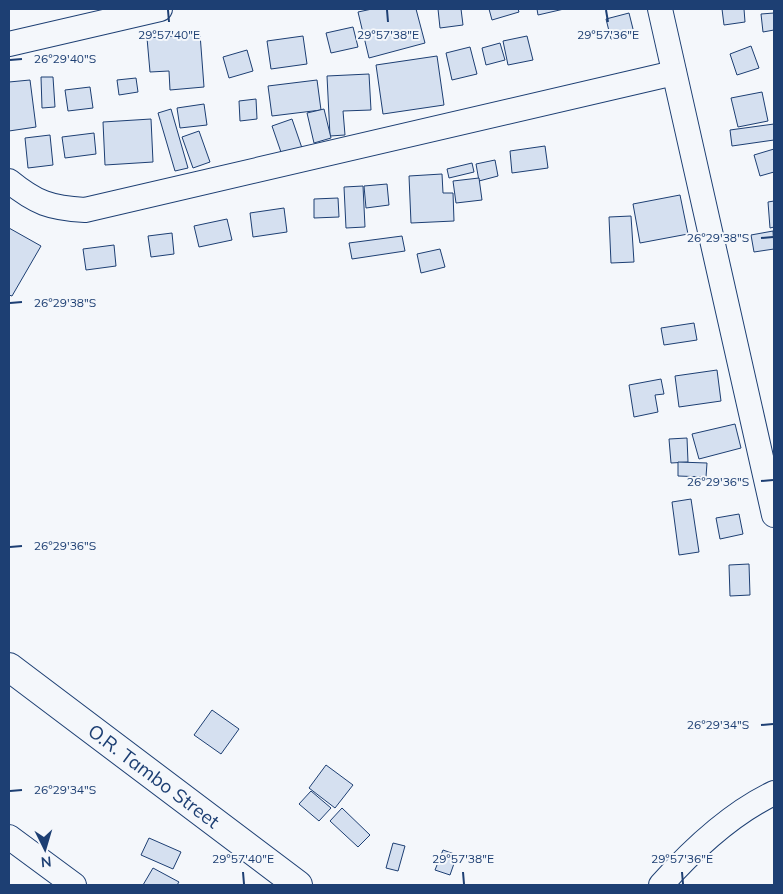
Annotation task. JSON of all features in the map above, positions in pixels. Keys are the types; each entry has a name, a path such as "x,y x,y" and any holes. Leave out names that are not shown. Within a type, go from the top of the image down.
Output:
{"street":[{"path":"9,44 160,9"},
{"path":"660,9 774,515"},
{"path":"9,181 28,196 44,204 63,209 85,210 674,73"},
{"name":"O.R. Tambo Street","path":"9,667 298,885"},
{"path":"661,885 688,855 730,821 762,798 774,793"},
{"path":"9,837 74,885"}],"building":[{"path":"372,9 416,9 425,43 369,58 358,12"},
{"path":"438,9 461,9 463,25 440,28"},
{"path":"489,9 518,9 519,12 492,20"},
{"path":"537,9 564,9 538,15"},
{"path":"722,9 744,9 745,22 724,25"},
{"path":"629,13 634,33 611,39 606,19"},
{"path":"774,13 774,30 763,32 761,14"},
{"path":"353,27 358,47 331,53 326,33"},
{"path":"200,34 204,87 170,90 169,71 150,72 147,38"},
{"path":"303,36 307,64 271,69 267,41"},
{"path":"527,36 533,60 508,65 503,41"},
{"path":"500,43 505,60 486,65 482,48"},
{"path":"751,46 759,68 737,75 730,54"},
{"path":"470,47 477,74 452,80 446,53"},
{"path":"247,50 253,71 229,78 223,57"},
{"path":"437,56 444,105 383,114 376,65"},
{"path":"369,74 371,110 343,111 345,135 330,136 327,76"},
{"path":"41,77 53,77 55,107 42,108"},
{"path":"136,78 138,92 119,95 117,80"},
{"path":"30,80 36,127 9,131 9,82"},
{"path":"317,80 321,110 272,116 268,86"},
{"path":"90,87 93,108 68,111 65,90"},
{"path":"762,92 768,121 738,127 731,98"},
{"path":"256,99 257,119 240,121 239,101"},
{"path":"204,104 207,125 180,128 177,108"},
{"path":"171,109 188,168 175,171 158,113"},
{"path":"324,109 331,138 314,143 307,113"},
{"path":"151,119 153,162 105,165 103,122"},
{"path":"292,119 303,151 283,158 272,126"},
{"path":"774,124 774,140 732,146 730,130"},
{"path":"199,131 210,162 193,168 182,137"},
{"path":"94,133 96,154 65,158 62,137"},
{"path":"50,135 53,165 28,168 25,138"},
{"path":"545,146 548,168 512,173 510,151"},
{"path":"774,149 774,172 760,176 754,155"},
{"path":"495,160 498,176 479,181 476,164"},
{"path":"472,163 474,172 449,178 447,169"},
{"path":"442,174 443,193 453,193 454,221 411,223 409,176"},
{"path":"479,178 482,200 456,203 453,181"},
{"path":"387,184 389,205 366,208 364,186"},
{"path":"363,186 365,227 346,228 344,187"},
{"path":"680,195 688,234 640,243 633,204"},
{"path":"338,198 339,217 314,218 314,199"},
{"path":"774,201 774,227 770,228 768,202"},
{"path":"284,208 287,232 253,237 250,213"},
{"path":"631,216 634,262 611,263 609,217"},
{"path":"227,219 232,240 199,247 194,226"},
{"path":"9,228 41,246 12,296 9,295"},
{"path":"773,231 774,249 754,252 751,235"},
{"path":"172,233 174,254 151,257 148,236"},
{"path":"402,236 405,251 352,259 349,243"},
{"path":"114,245 116,266 86,270 83,249"},
{"path":"440,249 445,267 421,273 417,254"},
{"path":"694,323 697,340 664,345 661,328"},
{"path":"717,370 721,401 679,407 675,376"},
{"path":"661,379 664,394 655,395 658,412 634,417 629,385"},
{"path":"735,424 741,448 699,459 692,434"},
{"path":"687,438 688,462 671,463 669,439"},
{"path":"678,462 707,463 706,477 678,476"},
{"path":"691,499 699,552 679,555 672,502"},
{"path":"739,514 743,534 720,539 716,518"},
{"path":"749,564 750,595 730,596 729,565"},
{"path":"212,710 239,729 221,754 194,735"},
{"path":"326,765 353,785 335,808 309,788"},
{"path":"311,791 331,808 319,821 299,804"},
{"path":"342,808 370,835 358,847 330,821"},
{"path":"149,838 181,852 173,869 141,855"},
{"path":"393,843 405,846 398,871 386,868"},
{"path":"443,850 457,855 450,875 435,870"},
{"path":"153,868 179,882 177,885 143,885"}]}
